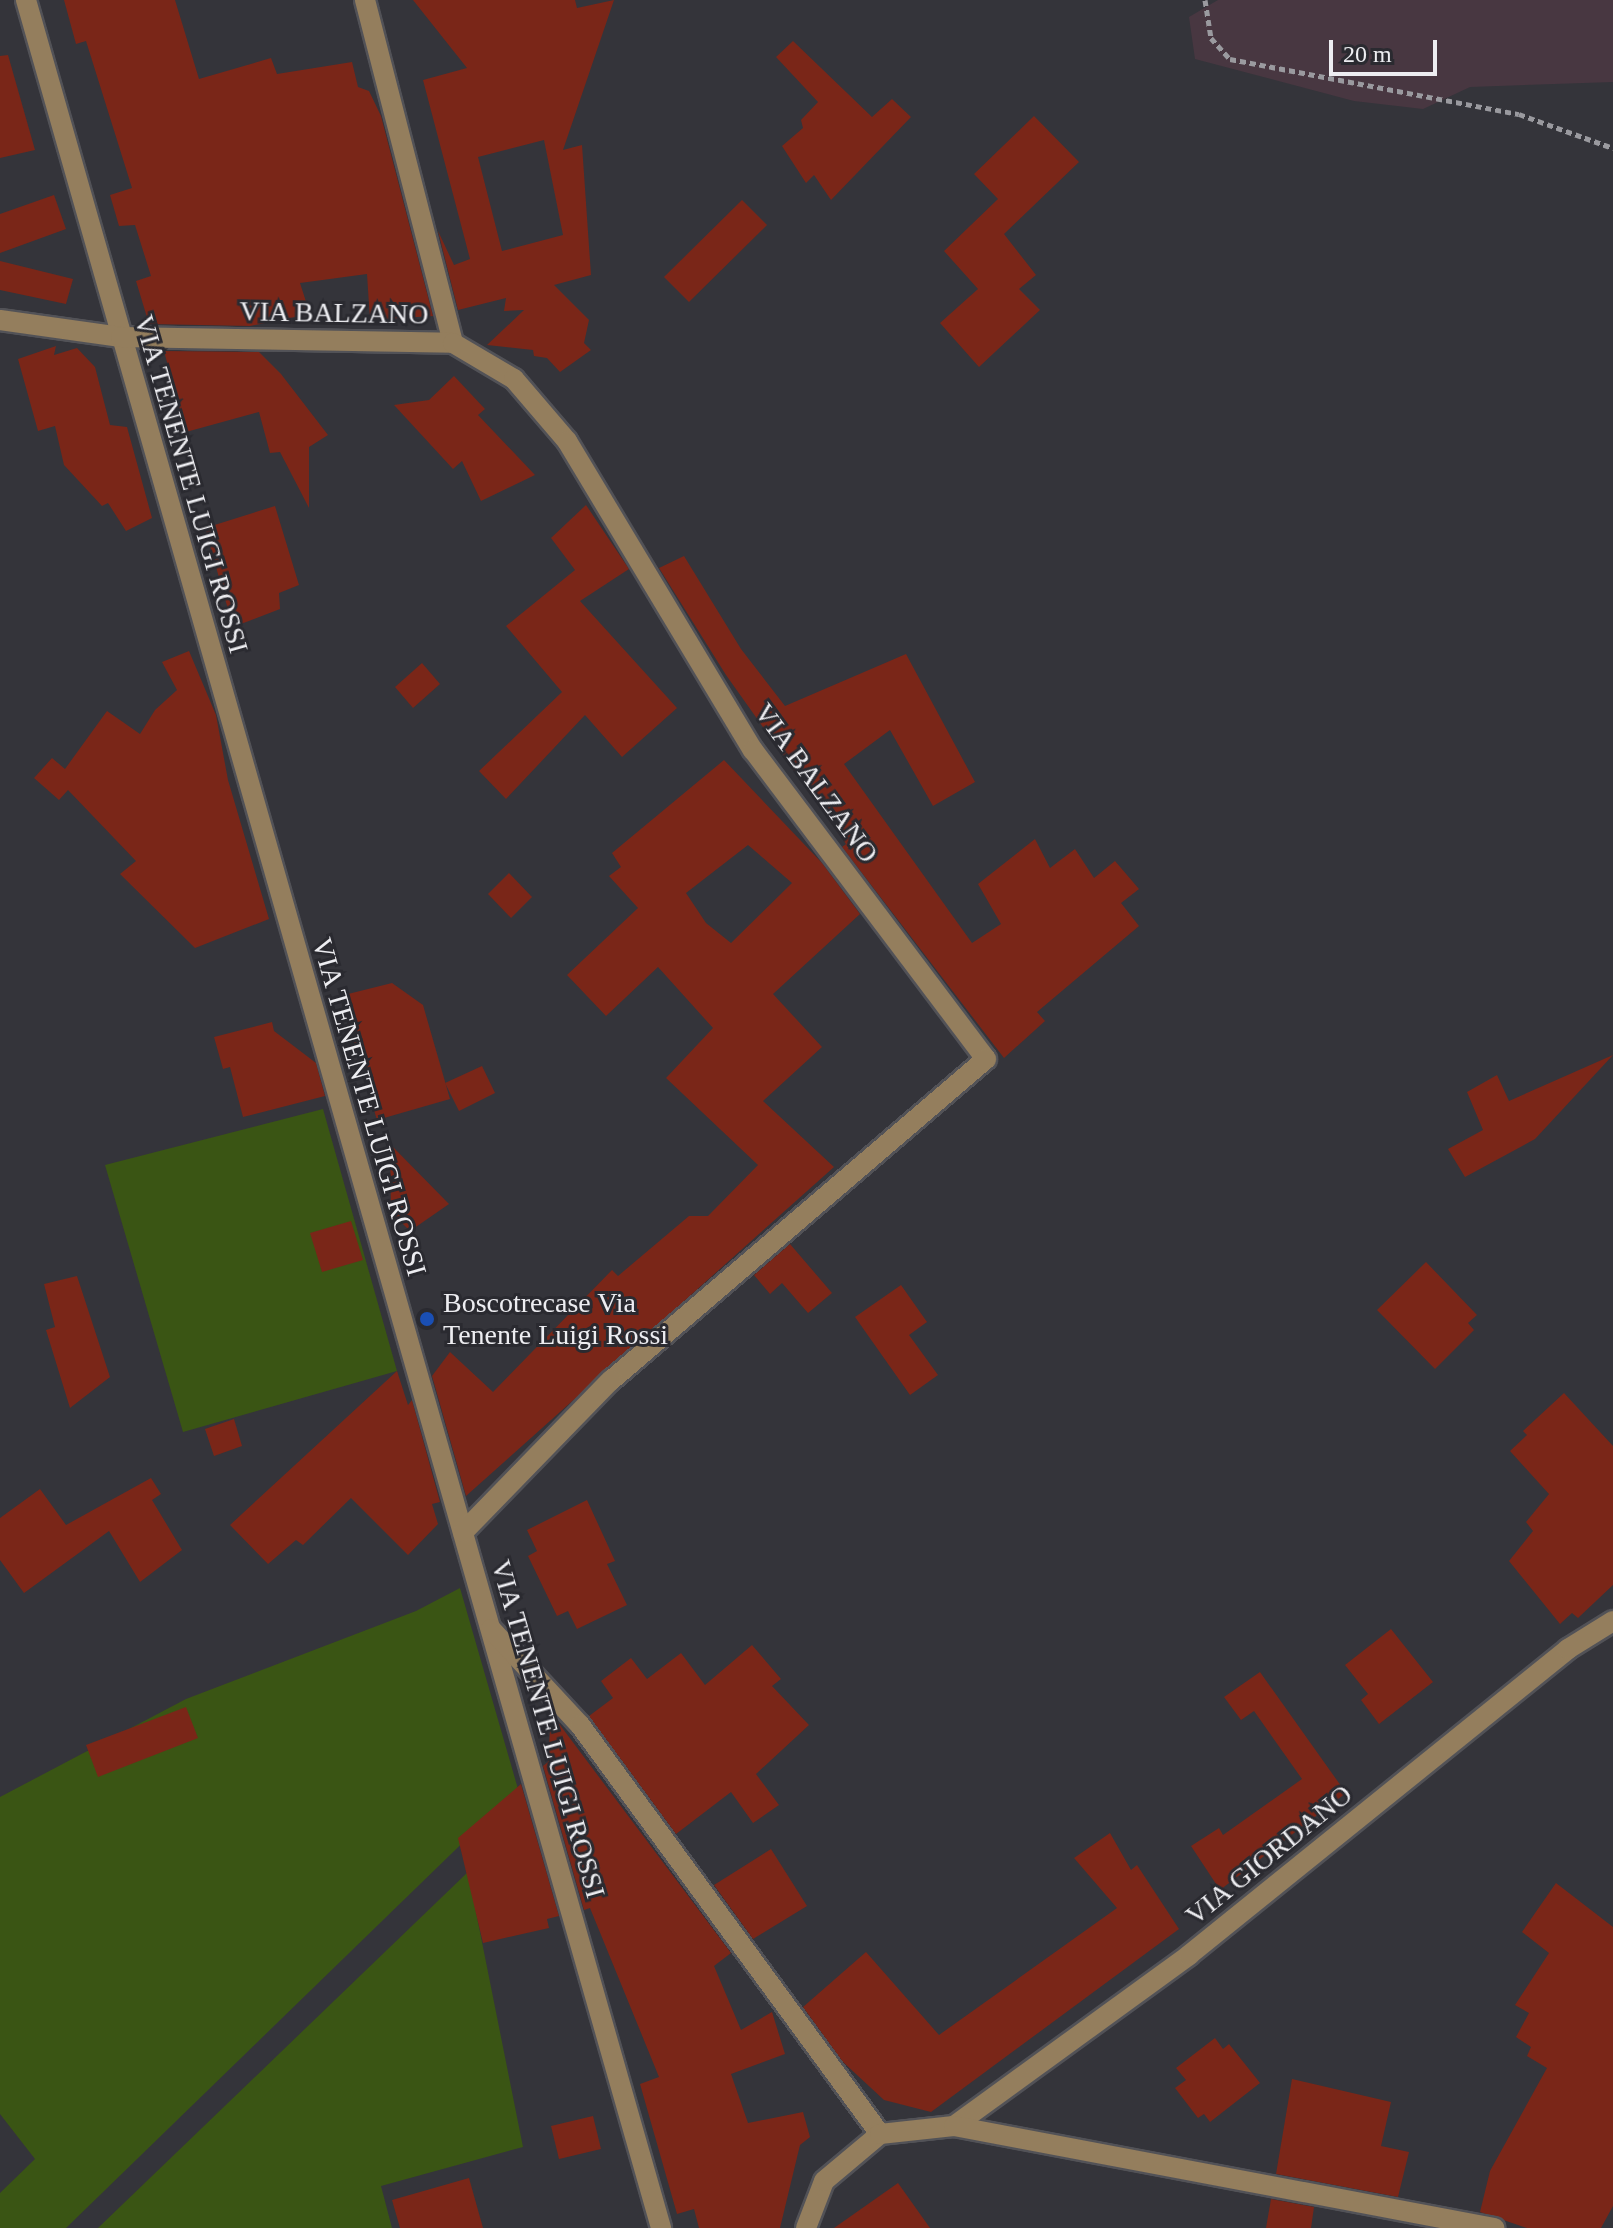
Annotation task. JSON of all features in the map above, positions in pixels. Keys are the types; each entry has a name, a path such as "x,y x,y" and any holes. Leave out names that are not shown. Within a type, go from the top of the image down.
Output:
{"street":[{"name":"VIA TENENTE LUIGI ROSSI","path":"26,0 661,2228"},
{"path":"365,0 453,343"},
{"name":"VIA BALZANO","path":"0,320 121,337 453,343 514,379 567,441 753,750 986,1059 611,1380 463,1532"},
{"name":"VIA GIORDANO","path":"954,2126 1189,1955 1568,1649 1613,1621"},
{"path":"491,1629 580,1725 880,2134"},
{"path":"806,2228 824,2181 880,2134 954,2126 1494,2228"}],"path":[{"path":"1205,0 1211,38 1230,59 1519,114 1613,148"}],"shaded area":[{"path":"1218,0 1613,0 1613,82 1470,87 1423,109 1354,101 1195,59 1189,17"}],"green space":[{"path":"323,1109 397,1371 183,1432 105,1165"},
{"path":"460,1588 518,1789 66,2228 0,2228 0,2193 35,2159 0,2114 0,1797 186,1699 416,1611"},
{"path":"468,1872 523,2147 381,2186 392,2228 98,2228"}],"building":[{"path":"64,0 175,0 199,79 271,58 277,74 352,62 358,87 369,91 381,116 433,316 370,320 367,274 300,283 310,314 250,326 149,324 136,281 151,276 135,225 119,226 110,195 132,188 86,41 76,44"},
{"path":"413,0 575,0 577,8 614,0 563,150 582,145 591,275 554,285 589,320 584,343 591,350 560,372 547,358 534,356 533,350 487,345 524,310 504,311 506,298 458,310 438,231 454,265 470,259 423,80 467,68","holes":["544,140 563,235 502,251 478,157"]},
{"path":"793,41 872,117 892,99 911,117 831,200 814,175 806,183 782,146 803,128 801,120 818,102 776,57"},
{"path":"8,55 35,150 0,158 0,56"},
{"path":"1034,116 1079,162 1004,234 1036,275 1019,289 1040,310 979,367 940,323 978,289 944,251 998,199 974,174"},
{"path":"54,195 66,229 0,253 0,214"},
{"path":"742,200 767,225 689,302 664,277"},
{"path":"0,261 73,279 66,304 0,290"},
{"path":"56,346 54,355 77,348 95,367 110,425 127,427 152,518 126,531 108,503 102,506 64,465 55,426 38,431 18,359"},
{"path":"164,351 259,352 281,374 328,435 309,447 309,508 280,452 270,453 259,412 186,432"},
{"path":"454,376 485,409 478,415 535,475 481,501 462,461 453,469 394,405 429,400"},
{"path":"586,505 629,569 580,601 677,708 622,757 585,715 506,799 479,771 562,692 506,626 575,570 551,538"},
{"path":"275,506 299,585 279,593 280,609 233,627 205,528"},
{"path":"684,556 741,649 785,706 906,654 975,782 933,806 890,730 844,764 972,943 1001,924 978,884 1035,839 1050,868 1075,849 1094,878 1115,861 1139,889 1121,903 1139,926 1037,1012 1045,1021 1004,1058 842,847 846,844 726,675 659,568"},
{"path":"189,651 216,715 228,780 269,919 195,948 120,874 136,861 68,790 59,800 34,778 52,758 65,769 107,711 140,734 155,710 177,690 162,662"},
{"path":"422,663 440,684 413,708 395,687"},
{"path":"724,760 822,863 860,914 773,994 822,1047 763,1101 834,1167 466,1496 432,1376 450,1352 493,1392 612,1270 618,1276 689,1216 708,1216 758,1165 666,1078 713,1028 658,967 606,1016 567,975 638,908 609,876 621,867 612,853","holes":["748,845 792,883 731,943 706,923 686,893"]},
{"path":"509,873 532,897 511,918 488,894"},
{"path":"392,983 423,1005 450,1099 377,1120 340,996"},
{"path":"272,1022 274,1031 316,1063 325,1096 243,1117 230,1067 223,1069 214,1037"},
{"path":"1613,1055 1535,1139 1465,1177 1448,1149 1483,1130 1467,1092 1497,1075 1509,1101"},
{"path":"482,1066 495,1093 459,1111 445,1083"},
{"path":"390,1144 449,1204 410,1231 391,1212"},
{"path":"351,1221 363,1260 322,1272 310,1233"},
{"path":"790,1244 832,1293 808,1313 782,1283 770,1294 754,1275"},
{"path":"1426,1262 1477,1315 1468,1323 1474,1330 1435,1369 1377,1310"},
{"path":"77,1276 110,1377 70,1408 46,1330 55,1327 44,1284"},
{"path":"901,1285 927,1322 909,1335 938,1375 910,1395 855,1317"},
{"path":"397,1371 408,1405 412,1400 440,1502 432,1504 438,1524 408,1555 351,1498 303,1545 296,1540 268,1564 230,1525"},
{"path":"1564,1393 1613,1446 1613,1585 1578,1618 1572,1613 1560,1624 1509,1561 1533,1531 1526,1522 1549,1494 1510,1451 1527,1435 1523,1431"},
{"path":"234,1419 242,1446 214,1456 205,1429"},
{"path":"151,1478 161,1494 152,1500 182,1550 140,1582 109,1531 24,1593 0,1560 0,1518 40,1489 66,1525"},
{"path":"587,1500 615,1561 607,1564 627,1605 577,1629 568,1611 557,1616 528,1556 537,1551 527,1530"},
{"path":"1391,1629 1433,1682 1379,1724 1361,1700 1368,1694 1345,1665"},
{"path":"752,1645 781,1679 772,1686 809,1725 756,1774 779,1805 753,1823 731,1792 676,1834 589,1716 613,1698 601,1681 631,1658 647,1679 681,1653 705,1685"},
{"path":"1260,1672 1346,1793 1220,1890 1191,1846 1219,1828 1223,1835 1302,1779 1254,1711 1241,1720 1224,1697"},
{"path":"186,1707 198,1738 98,1777 86,1745"},
{"path":"551,1713 731,1953 714,1966 741,2030 772,2012 785,2054 731,2074 748,2123 803,2112 810,2137 800,2145 780,2228 699,2228 694,2209 677,2214 640,2084 659,2077 590,1908 584,1910 543,1766 548,1762"},
{"path":"521,1784 559,1916 547,1919 549,1928 483,1943 458,1838"},
{"path":"1110,1833 1131,1870 1137,1865 1179,1929 931,2112 884,2100 843,2062 803,2007 866,1952 939,2035 1117,1908 1074,1858"},
{"path":"771,1849 807,1906 753,1939 714,1885"},
{"path":"1556,1883 1613,1927 1613,2206 1601,2228 1527,2228 1480,2212 1490,2171 1547,2068 1527,2056 1531,2047 1516,2037 1529,2013 1515,2005 1549,1953 1522,1932"},
{"path":"1215,2038 1223,2049 1229,2044 1260,2083 1210,2122 1204,2114 1198,2118 1175,2088 1186,2080 1176,2068"},
{"path":"1292,2079 1391,2102 1381,2146 1409,2152 1398,2197 1276,2174"},
{"path":"593,2116 601,2149 559,2159 551,2126"},
{"path":"469,2178 483,2228 400,2228 392,2200"},
{"path":"898,2183 930,2228 834,2228"},
{"path":"1271,2199 1314,2207 1311,2228 1266,2228"}],"place":[{"name":"Boscotrecase Via Tenente Luigi Rossi","path":"427,1319"}]}
